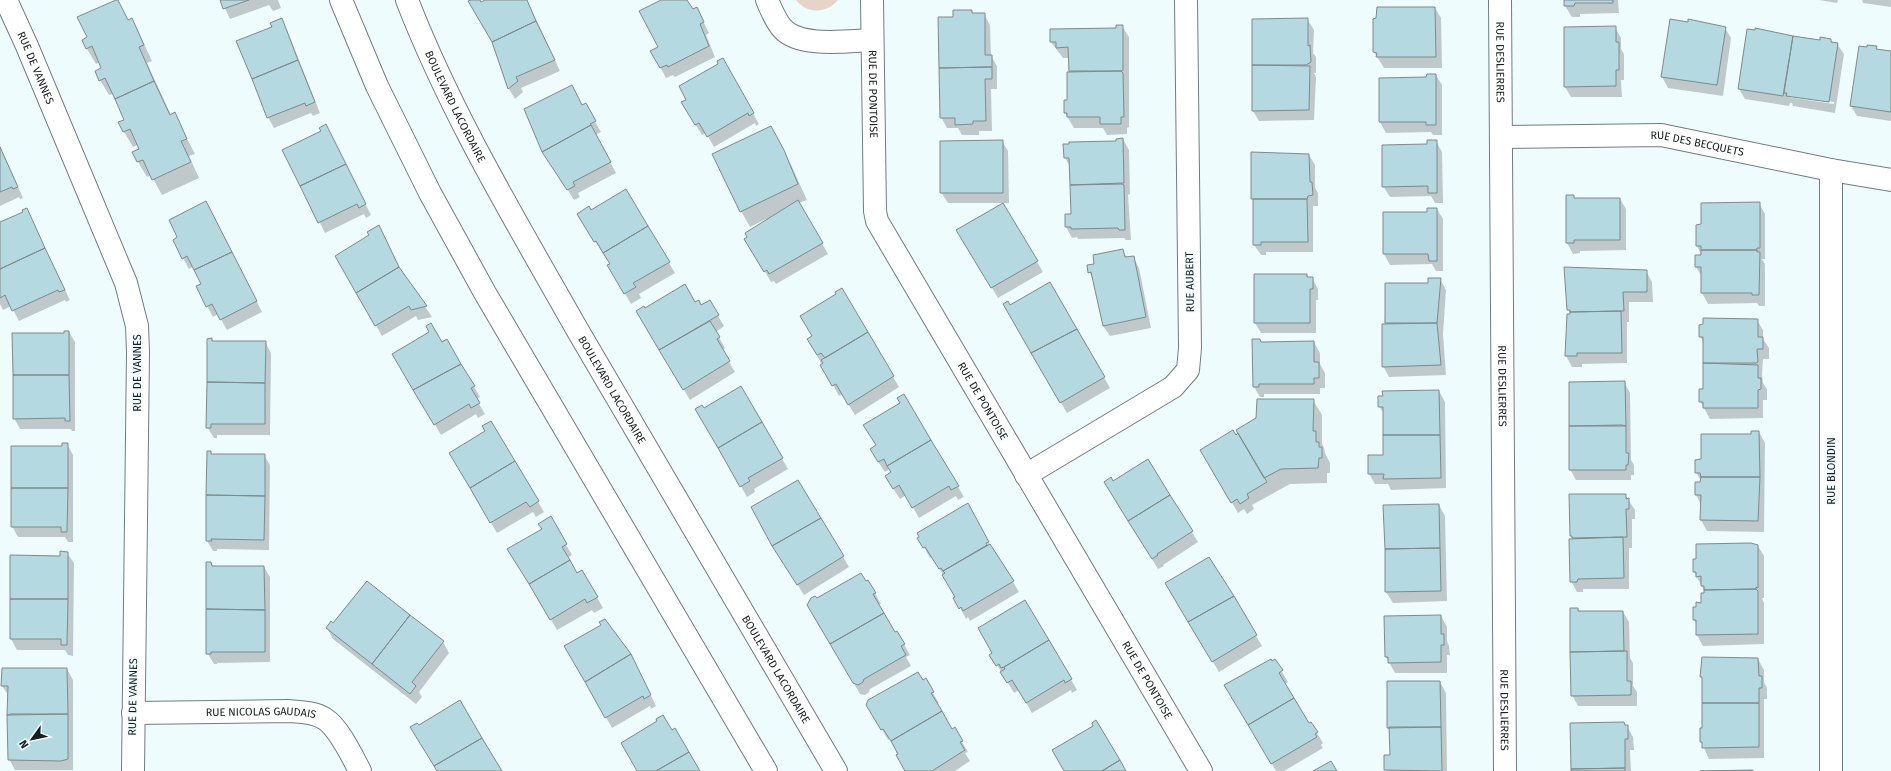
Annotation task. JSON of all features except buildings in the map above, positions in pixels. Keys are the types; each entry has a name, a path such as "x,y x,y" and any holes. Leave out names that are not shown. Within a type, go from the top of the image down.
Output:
{"street":[{"name":"RUE DE VANNES","path":"6,0 27,46 126,283 137,326 138,352 133,771"},
{"path":"342,0 377,86 430,193 485,293 766,771"},
{"name":"BOULEVARD LACORDAIRE","path":"407,0 452,102 499,193 620,403 836,771"},
{"path":"767,0 782,29 802,40 872,40"},
{"name":"RUE DE PONTOISE","path":"872,0 875,211 877,220 1200,771"},
{"name":"RUE AUBERT","path":"1026,475 1173,387 1188,370 1190,348 1186,0"},
{"name":"RUE DESLIERRES","path":"1500,0 1505,771"},
{"name":"RUE DES BECQUETS","path":"1501,137 1661,135 1831,170 1891,180"},
{"name":"RUE BLONDIN","path":"1831,170 1831,771"},
{"name":"RUE NICOLAS GAUDAIS","path":"133,713 288,711 309,713 325,719 334,729 360,771"}],"shaded area":[{"path":"796,0 838,0 828,8 822,10 811,10 800,5"}]}
